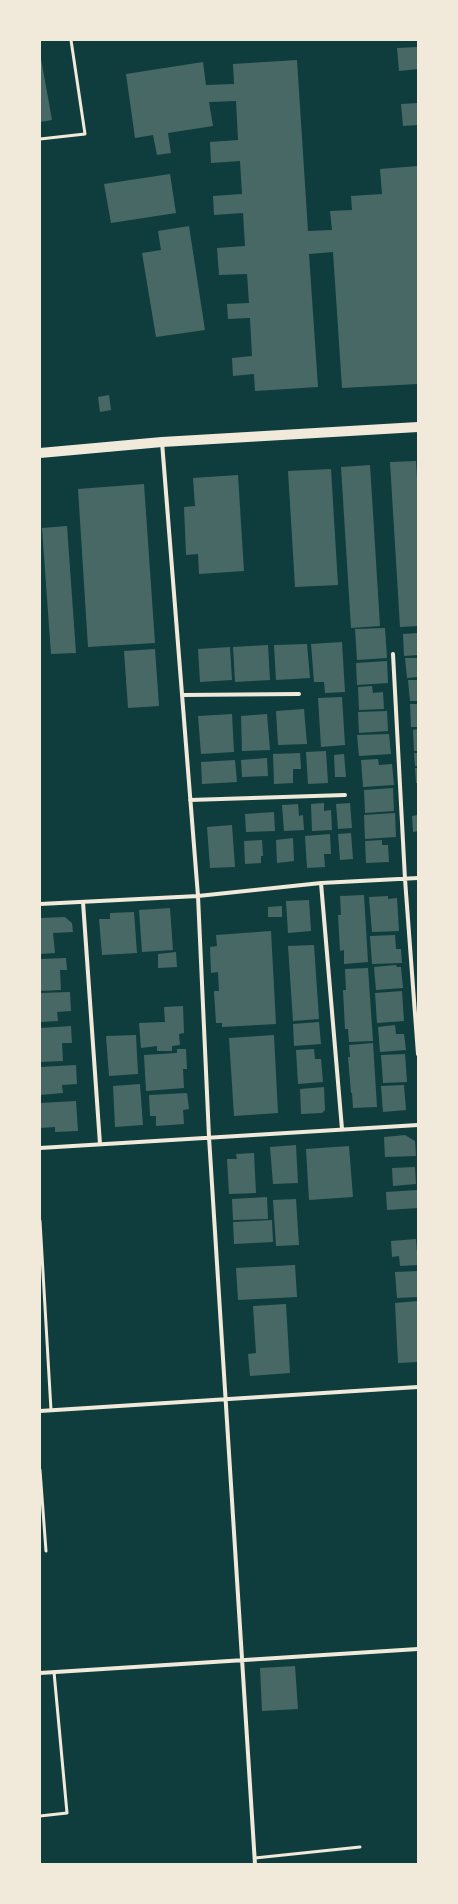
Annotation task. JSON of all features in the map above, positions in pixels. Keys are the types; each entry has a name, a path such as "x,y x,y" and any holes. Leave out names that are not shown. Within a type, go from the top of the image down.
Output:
{"main road":[{"path":"40,453 162,442 418,428"}],"street":[{"path":"162,442 198,896 209,1136 255,1864"},
{"path":"393,654 405,880 418,1054"},
{"path":"182,695 299,694"},
{"path":"190,800 346,795"},
{"path":"40,904 198,896 321,883 405,880 418,878"},
{"path":"321,883 342,1129"},
{"path":"83,902 100,1144"},
{"path":"40,1148 209,1136 418,1125"},
{"path":"40,1411 418,1387"},
{"path":"40,1673 418,1649"}],"lane":[{"path":"40,139 85,134 71,40"},
{"path":"40,1221 51,1410"},
{"path":"40,1470 46,1550"},
{"path":"40,1816 67,1813 54,1672"},
{"path":"255,1858 360,1847"}],"building":[{"path":"418,47 418,69 399,71 397,48"},
{"path":"40,53 52,120 40,122"},
{"path":"297,60 308,231 332,230 330,211 352,210 351,196 382,194 380,169 418,166 418,384 342,388 333,252 309,254 318,387 255,391 254,374 233,376 232,358 252,356 250,318 228,319 227,304 249,303 247,274 219,275 217,248 245,246 243,213 214,215 213,196 242,194 240,161 211,163 210,142 238,140 236,101 209,102 213,126 168,133 171,153 157,155 153,135 135,138 126,74 203,62 206,85 234,84 233,64"},
{"path":"418,103 418,125 403,126 401,104"},
{"path":"170,174 176,213 111,223 104,184"},
{"path":"189,226 205,330 156,337 142,253 161,250 158,231"},
{"path":"109,395 111,410 100,412 98,397"},
{"path":"416,461 418,496 418,626 400,627 390,462"},
{"path":"370,465 380,626 351,628 341,467"},
{"path":"331,469 338,585 295,587 288,471"},
{"path":"238,475 244,571 199,574 198,554 186,555 184,507 195,506 193,478"},
{"path":"144,484 155,643 88,647 78,489"},
{"path":"67,526 76,653 51,654 42,528"},
{"path":"385,628 387,658 357,660 355,629"},
{"path":"418,633 418,655 404,656 403,634"},
{"path":"342,642 345,692 325,693 324,682 314,682 311,644"},
{"path":"307,644 310,678 276,680 274,645"},
{"path":"268,645 270,680 235,682 233,647"},
{"path":"230,647 232,680 200,682 198,649"},
{"path":"155,649 159,706 128,708 124,651"},
{"path":"405,658 418,658 418,677 407,678"},
{"path":"387,661 388,683 357,685 356,663"},
{"path":"408,680 418,680 418,701 410,701"},
{"path":"372,686 373,693 383,692 384,709 359,710 358,687"},
{"path":"342,697 345,745 321,747 318,698"},
{"path":"410,704 418,704 418,727 411,727"},
{"path":"304,709 307,744 278,745 276,711"},
{"path":"387,711 388,731 359,733 358,712"},
{"path":"232,714 234,752 201,754 198,716"},
{"path":"267,714 270,750 242,751 241,716"},
{"path":"418,729 418,751 414,751 413,730"},
{"path":"389,734 391,754 359,756 357,735"},
{"path":"326,751 328,783 308,784 306,752"},
{"path":"300,753 301,769 293,769 293,783 274,784 273,754"},
{"path":"414,753 418,753 418,766 415,766"},
{"path":"344,754 346,777 335,777 334,755"},
{"path":"267,758 268,776 242,777 241,760"},
{"path":"378,759 379,765 392,764 394,785 363,787 361,760"},
{"path":"235,760 237,782 202,784 201,762"},
{"path":"415,768 418,768 418,783 416,783"},
{"path":"393,788 394,811 365,813 364,790"},
{"path":"324,803 324,811 331,810 332,830 312,831 311,804"},
{"path":"350,803 352,828 338,829 336,804"},
{"path":"298,804 299,816 303,815 304,830 284,831 282,805"},
{"path":"274,812 275,831 246,832 245,814"},
{"path":"395,813 396,837 365,839 364,815"},
{"path":"418,815 418,831 413,832 412,816"},
{"path":"232,825 235,867 210,868 207,827"},
{"path":"351,833 353,859 340,860 338,834"},
{"path":"330,834 331,854 324,854 325,867 307,868 305,836"},
{"path":"293,838 294,861 277,863 276,840"},
{"path":"262,840 263,856 261,856 261,863 245,864 244,841"},
{"path":"382,840 382,845 388,845 389,862 366,863 365,841"},
{"path":"364,895 368,962 344,964 344,950 340,951 338,915 341,915 340,896"},
{"path":"388,896 388,899 397,898 399,931 372,932 369,897"},
{"path":"309,900 311,931 288,933 286,901"},
{"path":"282,906 282,917 268,917 268,907"},
{"path":"170,908 173,950 142,952 139,910"},
{"path":"134,912 137,953 102,955 99,919 110,919 110,913"},
{"path":"65,917 72,923 73,932 53,933 55,953 40,954 40,918"},
{"path":"271,931 276,1024 222,1027 222,1023 216,1023 214,991 219,991 218,972 211,973 210,947 217,946 216,935"},
{"path":"395,935 396,949 401,949 402,963 372,964 370,936"},
{"path":"314,945 319,1019 293,1021 288,946"},
{"path":"176,952 177,967 158,968 158,954"},
{"path":"66,958 67,970 60,970 61,990 40,991 40,959"},
{"path":"396,965 397,967 401,967 403,988 376,990 374,967"},
{"path":"368,968 373,1041 349,1042 348,1029 345,1029 343,990 346,990 345,969"},
{"path":"402,991 404,1021 377,1023 375,993"},
{"path":"70,992 71,1011 57,1012 58,1021 40,1022 40,993"},
{"path":"183,1006 184,1033 179,1034 180,1045 172,1046 172,1051 157,1051 157,1046 141,1048 139,1023 165,1022 164,1007"},
{"path":"319,1022 321,1044 294,1046 293,1024"},
{"path":"395,1025 396,1034 404,1034 406,1050 380,1052 378,1027"},
{"path":"71,1026 72,1043 62,1043 63,1061 40,1062 40,1028"},
{"path":"136,1035 138,1074 109,1076 106,1036"},
{"path":"274,1035 278,1113 234,1116 229,1038"},
{"path":"373,1043 377,1107 353,1108 348,1057 350,1057 349,1045"},
{"path":"177,1049 186,1049 187,1069 183,1069 184,1088 146,1091 144,1055 177,1053"},
{"path":"314,1049 315,1059 321,1059 323,1082 298,1084 296,1050"},
{"path":"405,1054 407,1082 383,1083 381,1055"},
{"path":"76,1065 77,1084 62,1085 63,1093 40,1095 40,1067"},
{"path":"140,1084 143,1125 115,1127 113,1086"},
{"path":"404,1085 406,1110 383,1112 381,1086"},
{"path":"324,1087 325,1110 322,1113 301,1114 300,1089"},
{"path":"187,1093 189,1109 183,1110 184,1124 156,1126 156,1116 150,1116 149,1095"},
{"path":"76,1101 78,1131 55,1132 55,1127 40,1128 40,1103"},
{"path":"405,1135 415,1141 416,1156 385,1157 384,1137"},
{"path":"296,1145 298,1183 273,1184 270,1147"},
{"path":"349,1146 353,1197 309,1200 306,1149"},
{"path":"254,1153 256,1193 229,1194 227,1159 237,1159 236,1154"},
{"path":"415,1167 416,1184 393,1186 392,1168"},
{"path":"417,1190 418,1208 387,1210 386,1192"},
{"path":"267,1197 268,1219 233,1220 232,1199"},
{"path":"296,1199 299,1245 276,1246 273,1200"},
{"path":"272,1220 273,1242 234,1244 233,1222"},
{"path":"416,1239 418,1265 400,1266 399,1256 392,1257 391,1241"},
{"path":"295,1265 297,1297 238,1300 236,1268"},
{"path":"418,1271 418,1297 397,1298 395,1272"},
{"path":"418,1301 418,1362 398,1363 395,1303"},
{"path":"286,1304 290,1373 250,1376 248,1354 256,1353 253,1306"},
{"path":"295,1666 298,1709 262,1711 260,1668"}]}
